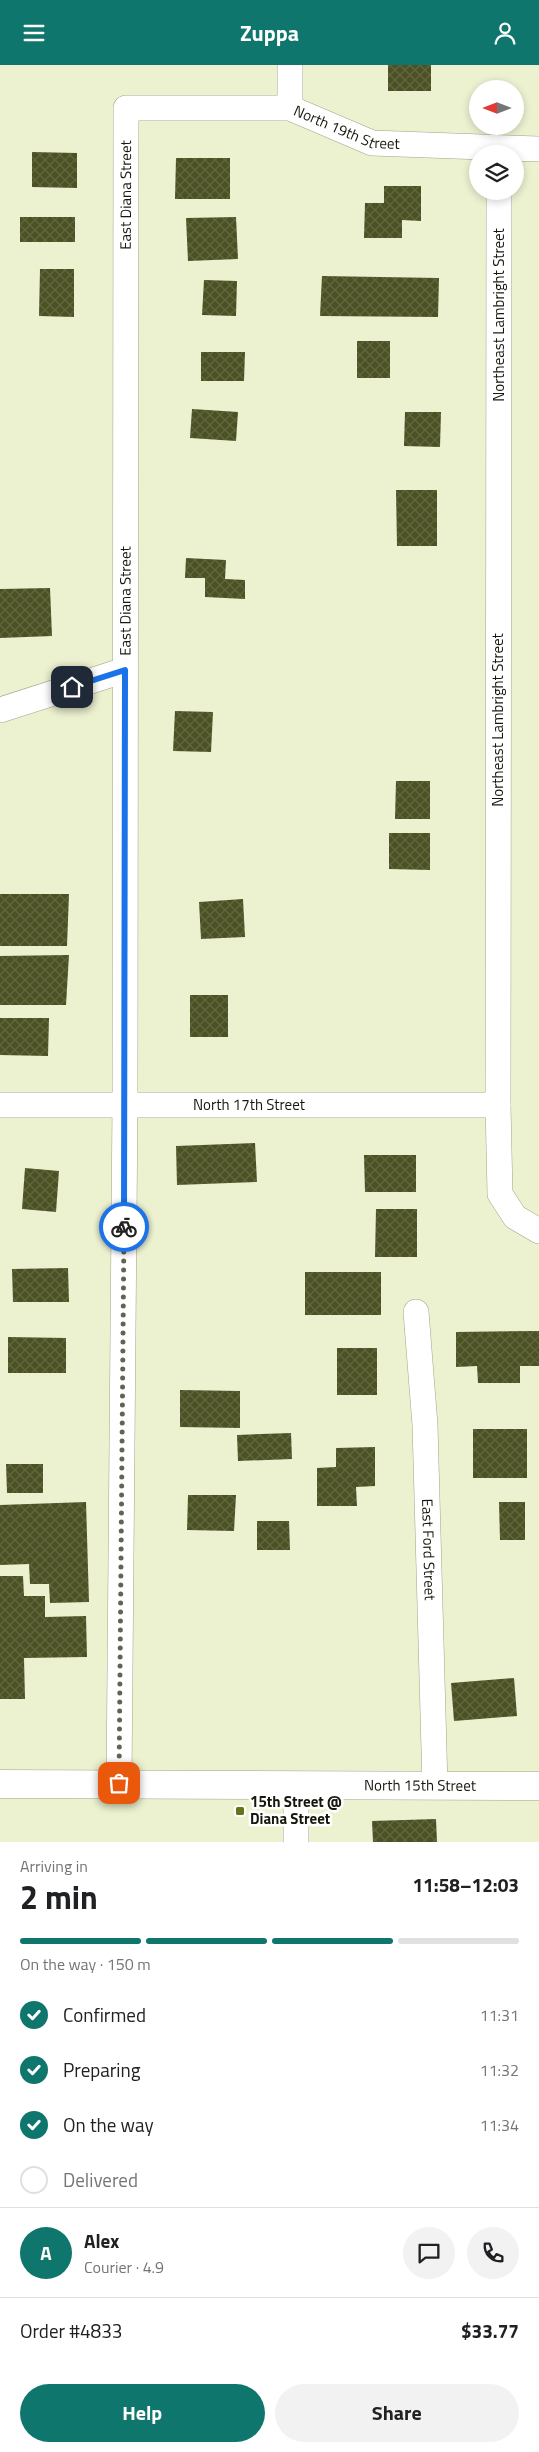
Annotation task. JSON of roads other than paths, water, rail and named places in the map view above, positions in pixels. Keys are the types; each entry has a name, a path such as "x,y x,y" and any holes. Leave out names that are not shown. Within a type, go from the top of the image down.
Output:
{"street":[{"path":"290,65 290,108"},
{"name":"North 19th Street","path":"126,108 290,108 372,143 469,149"},
{"name":"East Diana Street","path":"119,1783 125,1105 126,108"},
{"name":"North 19th Street","path":"524,150 539,149"},
{"name":"Northeast Lambright Street","path":"499,200 498,1105 500,1194 515,1217 539,1231"},
{"path":"0,711 125,670"},
{"name":"North 17th Street","path":"0,1105 498,1105"},
{"name":"East Ford Street","path":"416,1312 425,1425 435,1787"},
{"name":"North 15th Street","path":"0,1784 119,1783 539,1787"},
{"path":"296,1785 296,1842"}],"place":[{"name":"15th Street @ Diana Street","path":"240,1811"}]}
